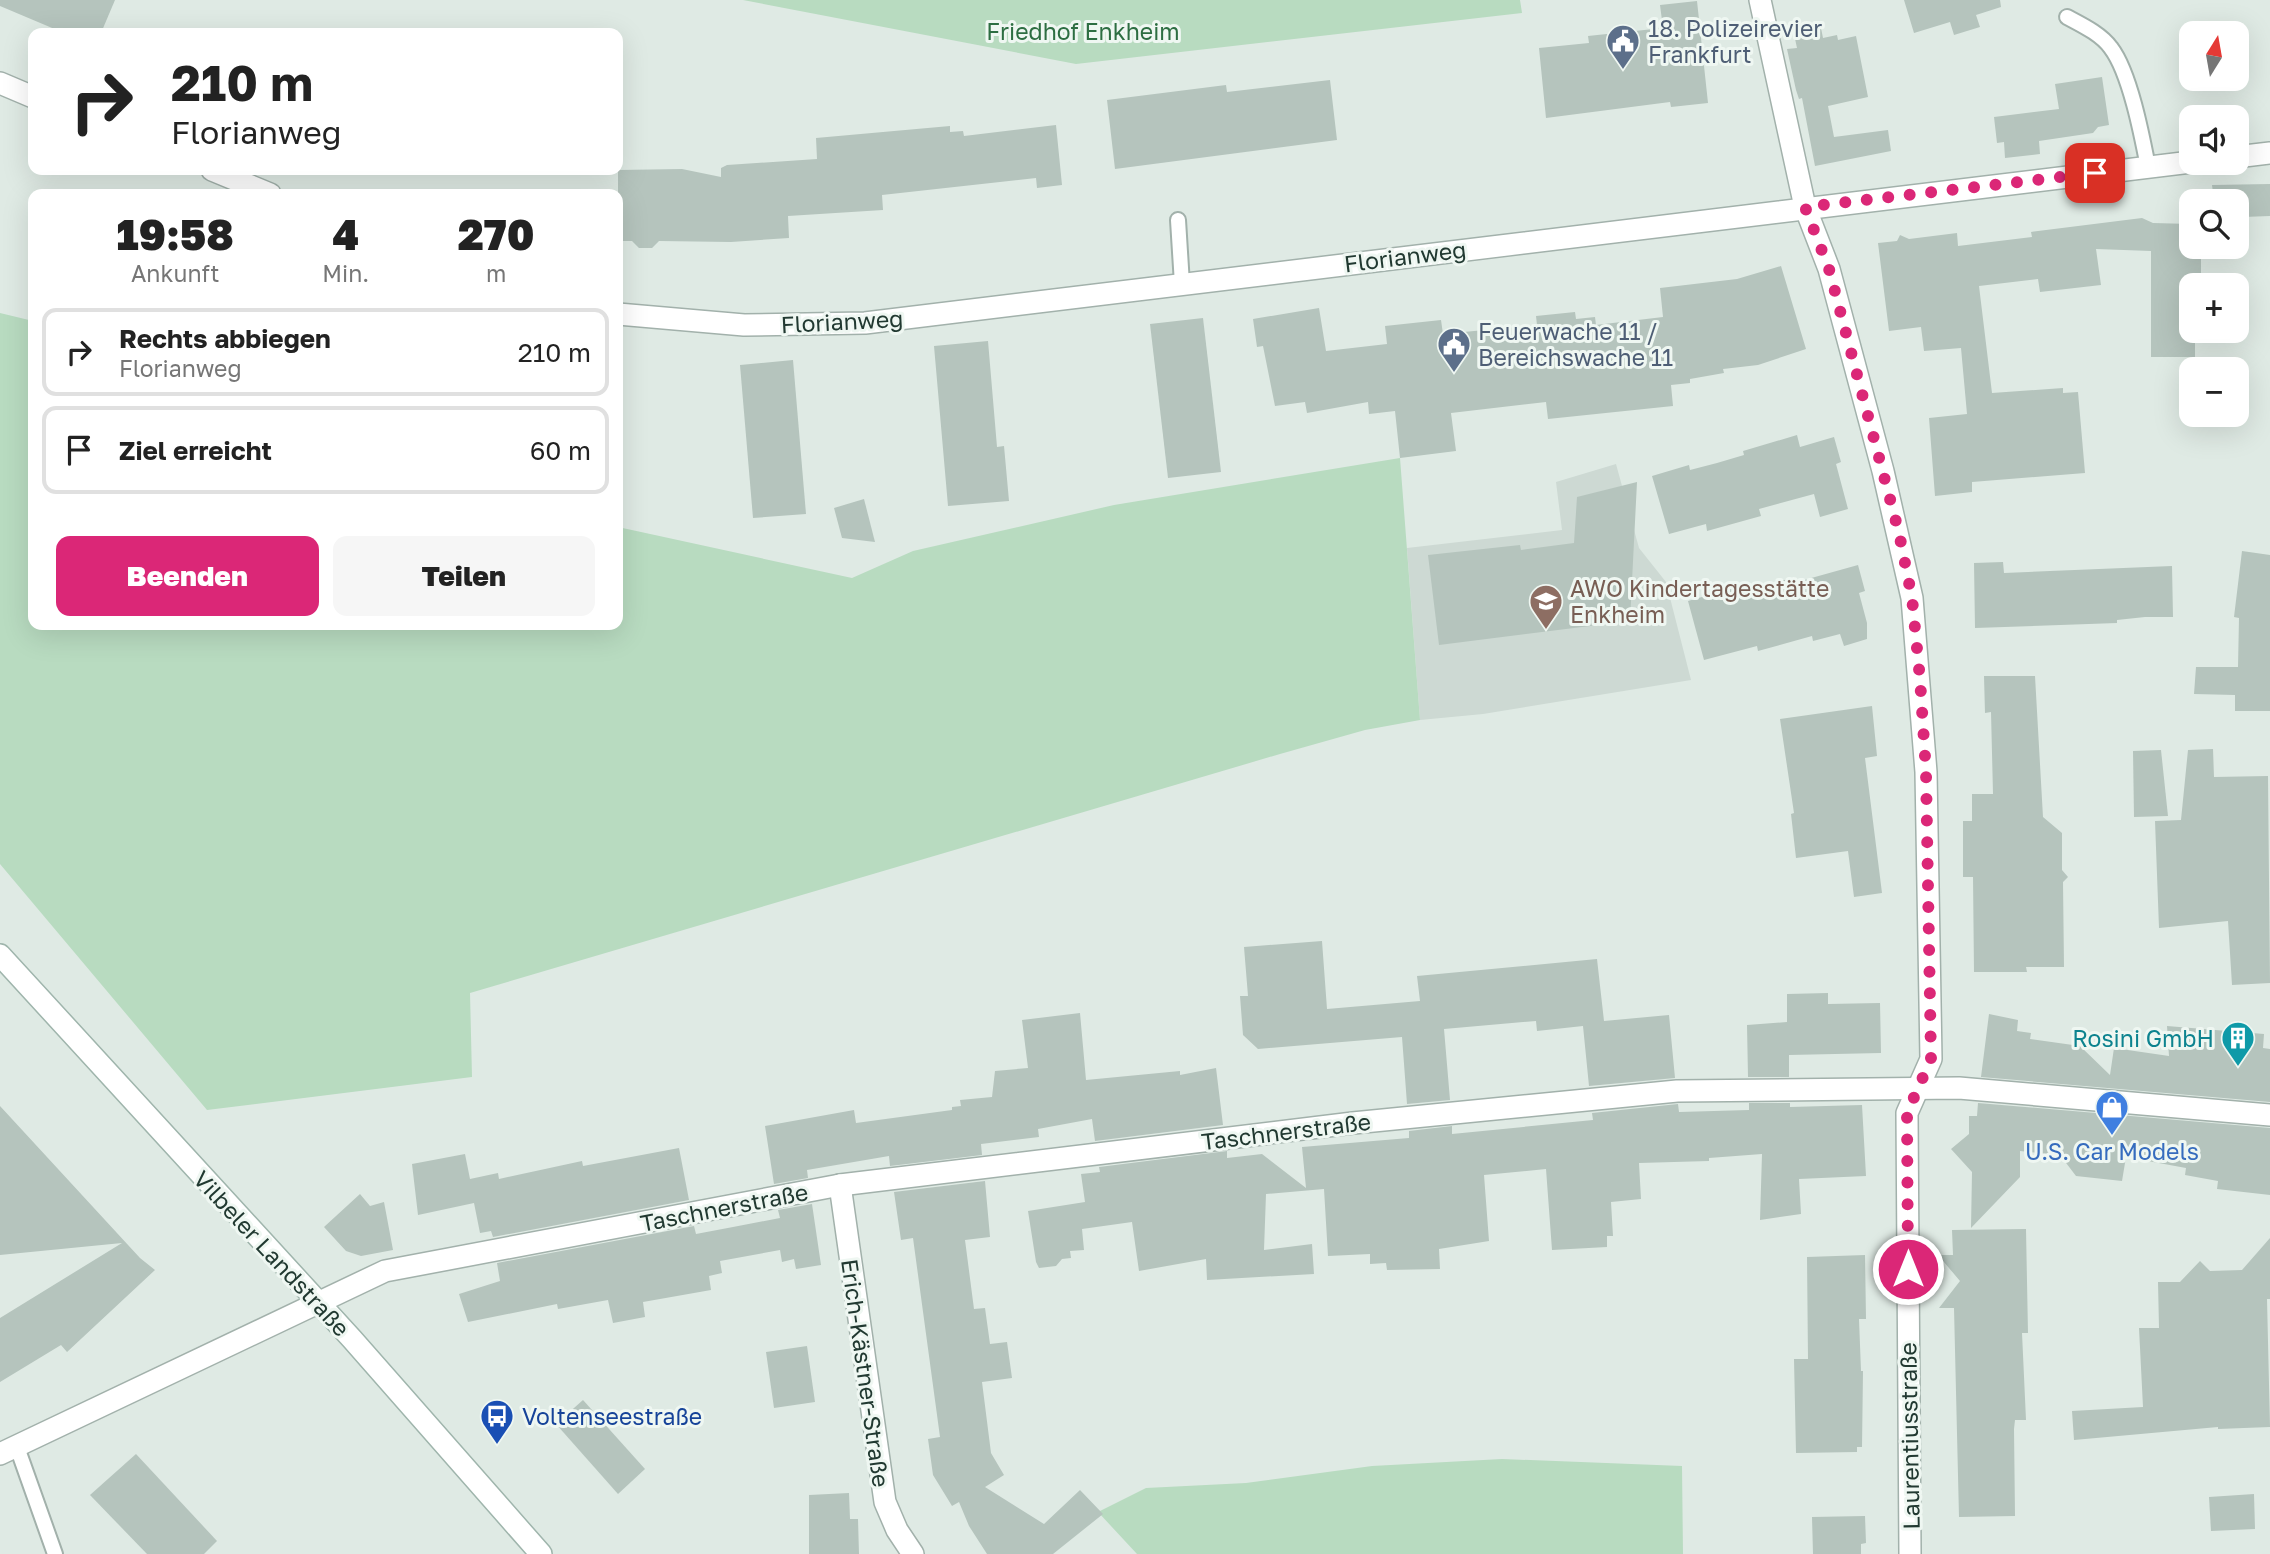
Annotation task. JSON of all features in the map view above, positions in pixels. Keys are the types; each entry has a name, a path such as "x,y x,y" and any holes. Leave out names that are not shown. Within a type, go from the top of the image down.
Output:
{"street":[{"name":"Laurentiusstraße","path":"1760,0 1805,207 1829,269 1883,471 1912,598 1926,772 1931,1059 1907,1113 1910,1554"},
{"path":"0,83 28,95"},
{"path":"2249,155 2270,153"},
{"name":"Florianweg","path":"623,314 744,326 865,323 2179,163"},
{"path":"224,175 258,189"},
{"name":"Vilbeler Landstraße","path":"0,955 541,1554"},
{"name":"Taschnerstraße","path":"317,1303 385,1270 839,1185 1353,1123 1677,1091 1959,1088 2270,1115"},
{"name":"Erich-Kästner-Straße","path":"839,1185 885,1502 897,1530 913,1554"},
{"path":"8,1450 317,1303"}],"lane":[{"path":"2067,18 2086,27 2112,48 2128,87 2148,167"},
{"path":"1178,220 1182,284"},
{"path":"8,1450 55,1554"}],"shaded area":[{"name":"AWO Kindertagesstätte Enkheim","path":"1616,464 1639,548 1666,582 1691,680 1483,714 1420,720 1407,548 1562,530 1556,482"}],"green space":[{"name":"Friedhof Enkheim","path":"743,0 1520,0 1522,13 1076,64"},
{"path":"0,313 28,320 28,630 623,630 623,528 852,578 913,551 1114,505 1400,458 1420,720 1365,730 1280,754 470,993 472,1077 207,1110 0,864"},
{"path":"1502,1459 1682,1466 1683,1554 1137,1554 1098,1512 1146,1488 1246,1483 1372,1466"}],"building":[{"path":"0,0 115,0 103,28 52,28 0,6"},
{"path":"1904,0 2000,0 2001,7 1976,15 1980,27 1954,35 1950,22 1914,33"},
{"name":"18. Polizeirevier Frankfurt","path":"1697,1 1708,103 1671,107 1670,102 1546,118 1539,48 1589,43 1588,36 1663,28 1660,5"},
{"path":"1821,28 1823,38 1837,35 1838,40 1856,36 1868,97 1828,106 1834,137 1888,130 1891,151 1815,166 1802,98 1799,99 1796,90 1787,49 1797,48 1794,34"},
{"path":"2102,77 2109,125 2098,127 2093,133 2039,141 2040,154 2005,158 2004,142 1997,143 1994,117 2059,109 2055,84"},
{"path":"1330,80 1337,140 1115,169 1107,100 1226,85 1227,92"},
{"path":"1056,125 1062,185 1037,188 1036,178 882,195 883,210 788,216 789,238 731,242 659,241 652,248 639,248 632,241 623,241 623,189 618,189 618,175 623,175 623,170 682,169 721,177 721,168 727,165 817,159 816,138 950,126 950,132 963,131 964,136"},
{"path":"2270,184 2270,216 2249,217 2249,189 2212,189 2212,185"},
{"path":"2142,218 2153,223 2179,224 2179,259 2201,259 2201,273 2179,273 2179,343 2195,343 2195,357 2151,357 2151,251 2096,249 2101,285 2040,292 2038,279 1979,286 1992,393 2063,388 2063,393 2078,392 2085,473 1972,482 1972,492 1935,496 1929,418 1967,414 1961,348 1924,351 1921,327 1889,331 1878,243 1897,241 1900,235 1909,239 1957,233 1958,246 2032,237 2031,232"},
{"path":"1781,266 1806,349 1758,365 1723,369 1724,373 1690,379 1690,383 1671,385 1673,406 1548,419 1546,402 1451,413 1456,451 1400,458 1395,411 1369,414 1368,402 1307,413 1305,402 1275,406 1263,346 1257,347 1253,319 1319,308 1326,351 1387,344 1385,326 1441,320 1443,334 1537,325 1536,316 1575,312 1576,319 1595,317 1596,325 1663,317 1660,288 1737,279"},
{"path":"1203,318 1221,472 1168,478 1150,324"},
{"path":"988,341 997,447 1004,446 1009,501 948,506 934,346"},
{"path":"793,360 806,514 753,518 740,365"},
{"path":"1797,435 1800,447 1834,437 1841,462 1836,464 1848,509 1820,517 1814,494 1759,509 1761,516 1707,531 1706,524 1669,534 1652,476 1689,465 1690,470 1717,463 1744,455 1743,451"},
{"path":"1637,482 1630,621 1439,645 1428,555 1520,545 1521,550 1574,543 1577,497"},
{"path":"864,499 875,542 842,538 834,508"},
{"path":"2242,551 2270,555 2270,711 2235,711 2235,695 2194,694 2196,667 2238,667 2239,618 2234,617"},
{"path":"2003,562 2004,573 2172,566 2173,617 2117,620 2117,623 1975,628 1974,563"},
{"path":"1858,565 1865,591 1859,593 1867,623 1867,639 1844,646 1840,634 1813,641 1812,636 1758,651 1757,646 1704,660 1688,601 1740,586 1741,592 1795,577 1797,582"},
{"path":"1984,676 2035,676 2043,817 2062,833 2062,870 2068,877 2063,882 2064,967 2026,967 2027,972 1974,972 1973,877 1963,877 1963,821 1972,821 1972,794 1993,794 1991,712 1985,713"},
{"path":"1872,706 1877,756 1865,758 1882,893 1854,897 1848,851 1796,858 1791,814 1794,813 1780,719"},
{"path":"2213,749 2214,777 2268,776 2270,983 2232,985 2228,921 2159,928 2155,821 2181,820 2188,750"},
{"path":"2161,750 2168,816 2134,817 2133,751"},
{"path":"1322,941 1327,1009 1420,1001 1417,976 1597,959 1604,1021 1669,1015 1675,1078 1589,1086 1583,1026 1537,1031 1536,1021 1444,1029 1450,1100 1407,1104 1402,1037 1258,1049 1243,1035 1240,996 1248,996 1244,947"},
{"path":"1828,993 1828,1004 1880,1003 1881,1053 1789,1055 1789,1077 1748,1077 1747,1025 1787,1022 1787,994"},
{"path":"1080,1013 1086,1080 1180,1071 1180,1075 1216,1068 1223,1125 1095,1141 1092,1119 1038,1129 1039,1137 981,1144 982,1155 890,1166 889,1156 807,1170 808,1178 774,1184 765,1126 854,1110 856,1123 952,1110 952,1107 961,1106 960,1100 992,1097 995,1071 1028,1068 1022,1020"},
{"path":"1989,1014 2018,1020 2017,1031 2031,1033 2030,1039 2080,1046 2110,1075 2114,1048 2169,1056 2167,1026 2264,1034 2263,1048 2270,1049 2270,1102 1981,1077"},
{"path":"1749,1103 1790,1103 1790,1107 1862,1105 1866,1176 1799,1179 1801,1214 1760,1220 1762,1154 1709,1158 1709,1161 1639,1163 1641,1199 1611,1202 1613,1236 1607,1236 1607,1247 1552,1250 1546,1169 1484,1175 1489,1241 1439,1249 1440,1269 1387,1270 1386,1263 1370,1264 1370,1254 1328,1256 1324,1189 1266,1194 1264,1250 1312,1244 1314,1274 1207,1280 1206,1259 1139,1271 1132,1222 1082,1229 1084,1250 1070,1251 1071,1258 1062,1259 1056,1266 1039,1268 1036,1262 1028,1211 1085,1202 1081,1174 1100,1172 1099,1167 1227,1151 1227,1158 1262,1154 1306,1188 1302,1147 1409,1138 1409,1131 1452,1126 1452,1134 1593,1120 1592,1113 1678,1104 1679,1112 1749,1110"},
{"path":"1978,1103 2270,1128 2270,1195 2217,1189 2218,1181 2185,1175 2186,1168 2126,1157 2122,1181 2076,1176 2060,1155 2020,1151 2020,1177 1971,1228 1972,1172 1951,1149 1969,1134 1969,1116 1977,1116"},
{"path":"0,1106 140,1258 155,1270 67,1352 61,1345 0,1382 0,1318 122,1243 0,1255"},
{"path":"679,1148 689,1200 493,1237 491,1231 480,1233 474,1203 418,1215 412,1164 465,1154 470,1179 498,1173 499,1179 582,1161 583,1166"},
{"path":"985,1181 990,1237 965,1240 974,1309 985,1308 990,1344 1007,1342 1012,1378 982,1382 991,1453 1004,1475 985,1487 1044,1524 1080,1490 1103,1514 1053,1554 987,1554 969,1526 959,1502 952,1506 933,1475 928,1439 940,1437 913,1238 901,1240 894,1192"},
{"path":"360,1194 370,1206 384,1202 393,1250 361,1256 346,1251 324,1227"},
{"path":"812,1204 821,1265 796,1269 794,1259 782,1262 780,1250 720,1261 722,1273 709,1276 711,1290 643,1302 645,1317 613,1323 608,1300 558,1309 557,1304 468,1322 459,1294 500,1281 497,1263 694,1226 696,1234 780,1218 778,1210"},
{"path":"2026,1229 2028,1333 2022,1333 2026,1420 2015,1420 2015,1516 1959,1517 1954,1308 1939,1308 1960,1281 1938,1255 1953,1255 1952,1230"},
{"path":"2270,1238 2270,1299 2267,1299 2270,1427 2218,1427 2074,1440 2072,1411 2143,1407 2139,1328 2159,1328 2158,1282 2180,1282 2200,1261 2210,1271 2242,1270"},
{"path":"1865,1255 1866,1319 1859,1319 1863,1371 1862,1447 1857,1447 1857,1452 1796,1453 1794,1359 1808,1359 1807,1257"},
{"path":"807,1346 815,1402 774,1408 766,1352"},
{"path":"583,1400 645,1469 618,1494 556,1424"},
{"path":"136,1454 217,1541 204,1554 147,1554 90,1495"},
{"path":"849,1493 850,1519 858,1519 859,1554 809,1554 809,1495"},
{"path":"2254,1494 2255,1529 2211,1531 2209,1497"},
{"path":"1865,1516 1866,1543 1861,1544 1861,1554 1813,1554 1812,1517"}],"place":[{"name":"18. Polizeirevier Frankfurt","path":"1623,71"},
{"name":"Feuerwache 11 / Bereichswache 11","path":"1454,374"},
{"name":"AWO Kindertagesstätte Enkheim","path":"1546,631"},
{"name":"Rosini GmbH","path":"2238,1068"},
{"name":"U.S. Car Models","path":"2112,1137"},
{"name":"Voltenseestraße","path":"497,1446"}],"route":[{"path":"1908,1269 1907,1113 1931,1059 1926,772 1920,679 1912,598 1899,533 1829,269 1805,207 2095,173"}]}
